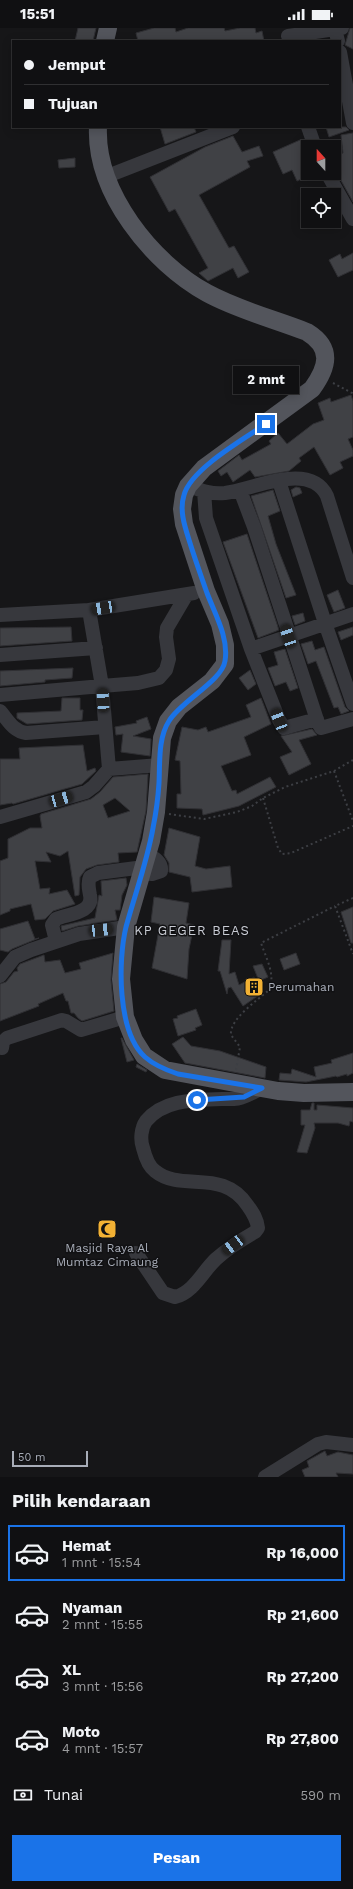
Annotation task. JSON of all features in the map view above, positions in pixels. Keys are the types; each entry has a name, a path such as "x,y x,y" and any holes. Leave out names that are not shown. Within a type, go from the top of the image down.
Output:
{"main road":[{"path":"105,40 108,28"},
{"path":"98,128 99,154 105,177 124,214 139,234 176,272 226,303 293,327 316,338 322,346 325,355 325,366 321,376 312,389 303,398 204,468 196,488 184,495 182,509 184,524 206,591 220,624 225,646 225,664 212,681 179,707 168,721 162,738 156,812 144,865 126,927 121,979 125,1017 139,1049 144,1056 165,1070 178,1074 262,1088 304,1093 353,1092"}],"street":[{"path":"287,35 314,30 339,33"},
{"path":"341,55 350,84 353,123"},
{"path":"105,177 230,128"},
{"path":"308,128 313,140"},
{"path":"331,180 353,219"},
{"path":"317,719 284,728 279,720 251,649 196,488 224,493 279,481 303,478 314,481 323,488 347,537 353,578"},
{"path":"279,481 353,704"},
{"path":"240,490 254,527 288,636 321,728 353,719"},
{"path":"0,615 89,610 206,591"},
{"path":"0,695 102,686 159,678 166,670 169,659 166,637 167,628 187,594"},
{"path":"89,610 102,686 109,769"},
{"path":"251,649 353,614"},
{"path":"0,655 96,648"},
{"path":"0,711 12,727 19,732 26,733 105,727"},
{"path":"0,817 86,792 94,786 109,769 160,765"},
{"path":"56,941 52,925 56,919 85,910 90,906 92,901 88,884 90,877 98,873 144,865"},
{"path":"0,976 15,957 56,941 90,931 126,927"},
{"path":"2,1048 3,1042 8,1038 62,1020 81,1030 125,1017"},
{"path":"136,1253 163,1293 175,1297 188,1290 226,1250 255,1232 258,1228 255,1216 242,1196 229,1188 209,1183 176,1179 156,1172 150,1167 141,1144 144,1124 151,1116 162,1108 173,1104 240,1098 262,1088"},
{"path":"265,1477 318,1444 326,1442 353,1445"}],"path":[{"path":"321,376 352,393 353,396"},
{"path":"156,812 204,819 237,812 252,806 263,798 285,787 334,771 353,760"},
{"path":"334,771 353,821"},
{"path":"263,798 278,848 282,854 291,853 353,826"},
{"path":"233,1082 241,1052 240,1047 231,1035 232,1026 241,1015 269,990 271,985 272,977 261,943 353,898"},
{"path":"335,906 353,954"}],"building":[{"path":"78,28 96,28 93,40 75,40"},
{"path":"154,28 175,28 176,32 188,28 224,28 225,31 240,28 255,28 256,33 262,31 264,40 138,40 136,33"},
{"path":"350,28 353,28 353,49 345,45"},
{"path":"346,127 349,130 329,137 326,128"},
{"path":"160,128 194,128 196,132 165,144"},
{"path":"353,133 353,202 341,180 341,154 343,153 341,135"},
{"path":"233,136 242,152 259,146 263,156 247,161 250,167 199,195 229,248 234,246 249,272 238,278 233,268 208,281 199,273 208,268 175,209 169,212 150,177 205,147"},
{"path":"300,140 301,179 297,181 292,170 283,174 273,152"},
{"path":"75,158 75,167 59,168 58,160"},
{"path":"353,253 353,270 338,277 329,260 340,254 342,259"},
{"path":"351,395 353,401 353,437 348,439 353,450 353,456 340,462 343,468 330,475 314,447 299,458 301,461 289,471 255,477 250,470 233,482 227,472 221,476 218,471 239,455 242,460 271,444 269,441 278,433 287,444 313,424 324,420 318,403 330,398 331,402"},
{"path":"296,487 300,488 302,493 293,497 291,490"},
{"path":"273,490 280,511 268,516 276,544 296,595 286,598 251,496"},
{"path":"247,534 279,630 258,638 223,542"},
{"path":"338,590 345,608 334,612 327,595"},
{"path":"303,613 305,621 295,625 292,616"},
{"path":"71,627 72,641 0,646 0,628"},
{"path":"353,627 353,635 341,640 338,632"},
{"path":"312,641 315,650 324,647 345,707 349,711 341,714 338,707 334,708 316,661 308,664 301,644"},
{"path":"285,649 298,688 290,691 286,682 275,686 268,668 278,665 274,652"},
{"path":"73,668 72,678 0,686 0,671"},
{"path":"250,670 256,684 248,690 239,678"},
{"path":"62,698 80,698 80,710 83,710 82,720 27,724 17,718 17,713 61,711"},
{"path":"261,698 271,724 244,737 251,755 221,766 232,791 236,790 237,794 270,777 276,787 239,806 203,815 202,809 177,808 177,794 181,794 180,761 175,760 182,727 198,730 206,727 208,732 251,717 246,705"},
{"path":"147,717 151,729 133,736 151,739 150,756 121,752 123,734 116,735 115,727 137,723 136,721"},
{"path":"312,729 317,735 299,740 311,764 289,775 280,757 292,752 281,736"},
{"path":"83,745 87,771 95,768 96,771 82,784 13,804 0,805 0,759 20,759 19,748"},
{"path":"148,774 146,811 137,852 118,853 119,862 97,865 86,869 80,877 79,895 75,896 68,851 60,856 46,852 51,862 35,861 40,889 50,888 49,894 67,890 75,904 53,911 45,919 35,920 31,904 10,909 10,911 0,915 0,861 8,858 8,839 30,828 42,828 41,814 91,799 100,792 113,777","holes":["115,798 130,811 108,818 103,805"]},
{"path":"169,828 200,837 195,866 206,869 230,866 232,887 192,892 190,877 169,872 169,863 164,855"},
{"path":"126,878 127,885 122,895 120,910 115,910 117,920 78,926 62,931 61,926 95,918 99,895 102,896 101,881"},
{"path":"154,897 189,903 186,923 194,925 189,949 187,979 152,968 160,924 151,922"},
{"path":"353,907 353,943 351,943 341,912"},
{"path":"28,921 35,939 39,938 8,952 0,950 0,929"},
{"path":"222,940 231,940 229,974 235,972 239,985 254,977 262,993 243,1006 231,987 228,988 227,994 220,971 218,971"},
{"path":"113,953 111,980 114,1011 82,1021 74,1013 71,1013 68,1001 66,1001 63,993 38,1004 39,1006 0,1021 0,984 6,982 14,972 18,971 17,968 20,964 44,955 45,962 60,960 65,973 81,969 79,963"},
{"path":"296,953 300,964 284,970 280,959"},
{"path":"262,964 268,977 259,981 253,966"},
{"path":"196,1009 202,1025 195,1028 196,1030 178,1036 173,1019"},
{"path":"183,1037 191,1046 220,1051 266,1067 265,1078 185,1063 172,1044"},
{"path":"122,1038 134,1060 127,1062"},
{"path":"353,1053 353,1073 347,1076 347,1074 306,1082 279,1080 280,1073 291,1074 292,1069 316,1077 314,1067 332,1063 331,1060"},
{"path":"137,1064 147,1070 146,1072 136,1067"},
{"path":"312,1103 314,1103 314,1110 317,1110 317,1105 353,1108 353,1122 350,1121 349,1126 338,1123 314,1123 315,1128 307,1153 297,1152 305,1125 301,1125 301,1110 310,1110"},
{"path":"325,1451 327,1456 338,1452 353,1455 353,1474 336,1473 338,1477 305,1477 302,1470 309,1467 307,1461"}],"place":[{"name":"Perumahan","path":"254,987"},
{"name":"Masjid Raya Al Mumtaz Cimaung","path":"107,1229"}],"district":[{"name":"KP GEGER BEAS","path":"192,930"}],"route":[{"path":"197,1100 240,1098 262,1088 178,1074 165,1070 144,1056 134,1040 125,1017 121,979 122,959 126,927 151,841 156,812 162,738 168,721 179,707 212,681 225,664 225,646 220,624 206,591 184,524 182,509 184,495 188,486 204,468 266,424"}]}
